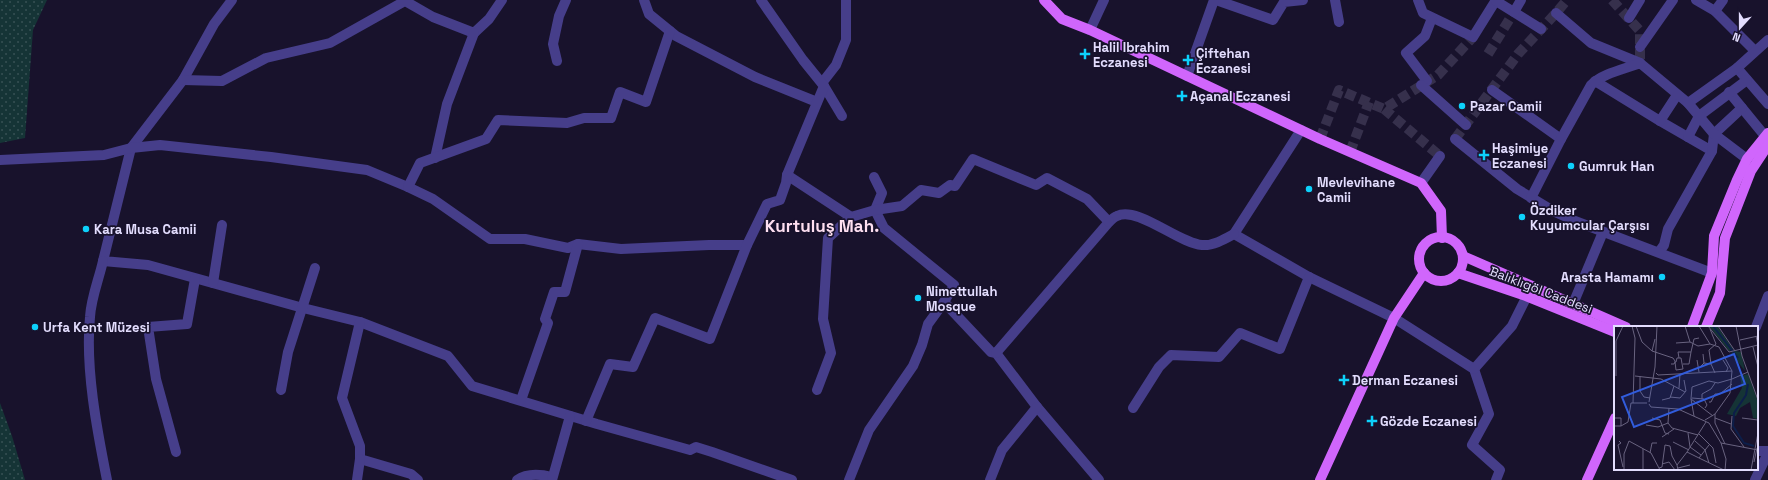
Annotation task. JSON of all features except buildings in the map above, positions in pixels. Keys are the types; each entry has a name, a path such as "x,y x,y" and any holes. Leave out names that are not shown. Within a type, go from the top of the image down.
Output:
{"main road":[{"path":"1046,1 1062,19 1090,30 1301,130 1421,183 1441,211 1442,238"},
{"path":"1692,326 1712,273 1714,236 1747,159 1767,138"},
{"path":"1706,326 1720,293 1725,238 1751,171 1767,138"},
{"path":"1442,238 1447,238 1457,245 1463,256 1461,268 1458,273 1453,277 1441,281 1429,277 1424,273 1419,260 1420,253 1428,242 1442,238"},
{"name":"Balıklıgöl Caddesi","path":"1463,256 1624,326"},
{"path":"1320,480 1394,318 1424,273"},
{"name":"Balıklıgöl Caddesi","path":"1458,273 1526,296 1614,332"},
{"path":"1587,480 1614,420"}],"street":[{"path":"107,480 96,428 89,358 90,316 131,148 183,80 214,24 232,0"},
{"path":"435,158 447,104 474,33 489,19 502,0"},
{"path":"557,61 553,44 559,16 566,0"},
{"path":"644,0 649,14 676,36 756,77 817,102"},
{"path":"761,0 803,60 823,84 842,116"},
{"path":"586,421 610,364 633,367 655,318 710,339 747,245 767,204 780,200 787,175 823,84 836,64 846,40 846,0"},
{"path":"1090,30 1104,0"},
{"path":"1187,76 1215,0 1273,20 1284,2 1303,0"},
{"path":"1335,0 1339,22"},
{"path":"1418,0 1423,13 1473,37 1496,1 1540,29"},
{"path":"1514,12 1521,0"},
{"path":"1628,18 1640,0"},
{"path":"1640,47 1672,0"},
{"path":"1696,0 1715,11 1755,51"},
{"path":"1715,11 1723,0"},
{"path":"183,80 222,81 266,58 330,43 405,1 433,17 474,33"},
{"path":"1556,13 1591,43 1640,63 1688,103 1714,134 1747,159"},
{"path":"1432,18 1425,36 1406,53 1424,83 1466,125"},
{"path":"408,187 420,163 486,139 498,120 567,123 584,118 611,118 620,92 646,102 670,31"},
{"path":"1688,103 1738,68 1768,40"},
{"path":"1531,198 1561,139 1595,81 1640,63"},
{"path":"1738,68 1768,104"},
{"path":"1688,137 1699,116 1747,80"},
{"path":"1595,81 1712,151"},
{"path":"1492,90 1561,139"},
{"path":"1729,92 1767,138"},
{"path":"1660,121 1677,95"},
{"path":"1659,252 1664,245 1668,229 1712,151 1714,134 1742,108"},
{"path":"996,353 1109,222 1118,216 1128,215 1139,217 1186,241 1204,245 1219,242 1234,234 1301,130"},
{"path":"1455,139 1503,178 1531,198 1555,212 1603,232 1712,273"},
{"path":"0,160 104,155 131,148 160,145 278,158 366,170 433,199 490,239 525,239 568,248 578,244 621,249 709,245 747,245"},
{"path":"1421,183 1440,156"},
{"path":"817,390 831,353 823,319 828,238 851,217 875,210 902,206 921,190 939,194 950,184 955,186 973,159 1036,185 1047,178 1087,199 1109,222"},
{"path":"787,175 851,217"},
{"path":"874,177 882,194 875,210"},
{"path":"849,480 869,430 913,366 922,345 928,324 954,285 884,228 875,210"},
{"path":"214,282 222,225"},
{"path":"1573,304 1603,232"},
{"path":"1234,234 1309,277 1394,318 1474,369 1489,414 1472,445 1500,470 1496,480"},
{"path":"521,400 548,323 545,319 554,292 565,292 578,244"},
{"path":"104,261 148,265 195,279 214,282 303,308 360,322 448,356 472,386 586,421 690,450 696,447 792,480"},
{"path":"281,390 288,352 315,268"},
{"path":"1133,408 1159,367 1171,355 1219,357 1240,333 1280,349 1309,277"},
{"path":"176,452 156,379 148,326 187,324 195,279"},
{"path":"1474,369 1512,326 1532,286"},
{"path":"1756,326 1768,296"},
{"path":"944,302 991,352 996,353 1037,407 1099,480"},
{"path":"357,480 360,446 342,398 360,322"},
{"path":"990,480 1002,450 1037,407"},
{"path":"517,480 522,476 541,474 552,479 570,416"},
{"path":"1755,480 1768,452 1758,450"},
{"path":"360,459 411,474 418,480"}],"green space":[{"path":"0,0 47,0 33,30 25,138 0,143"},
{"path":"0,403 12,436 25,480 0,480"}],"tunnel":[{"path":"1455,139 1518,54 1567,0"},
{"path":"1612,0 1640,31 1640,63"},
{"path":"1488,54 1514,12"},
{"path":"1320,139 1339,90 1384,109 1438,75 1473,37"},
{"path":"1350,152 1369,102"},
{"path":"1384,109 1440,156"}],"place":[{"name":"Halil Ibrahim Eczanesi","path":"1085,54"},
{"name":"Çiftehan Eczanesi","path":"1188,60"},
{"name":"Açanal Eczanesi","path":"1182,96"},
{"name":"Pazar Camii","path":"1462,106"},
{"name":"Haşimiye Eczanesi","path":"1484,155"},
{"name":"Gumruk Han","path":"1571,166"},
{"name":"Mevlevihane Camii","path":"1309,189"},
{"name":"Özdiker Kuyumcular Çarşısı","path":"1522,217"},
{"name":"Kara Musa Camii","path":"86,229"},
{"name":"Arasta Hamamı","path":"1662,277"},
{"name":"Nimettullah Mosque","path":"918,298"},
{"name":"Urfa Kent Müzesi","path":"35,327"},
{"name":"Derman Eczanesi","path":"1344,380"},
{"name":"Gözde Eczanesi","path":"1372,421"}],"district":[{"name":"Kurtuluş Mah.","path":"822,226"}]}
